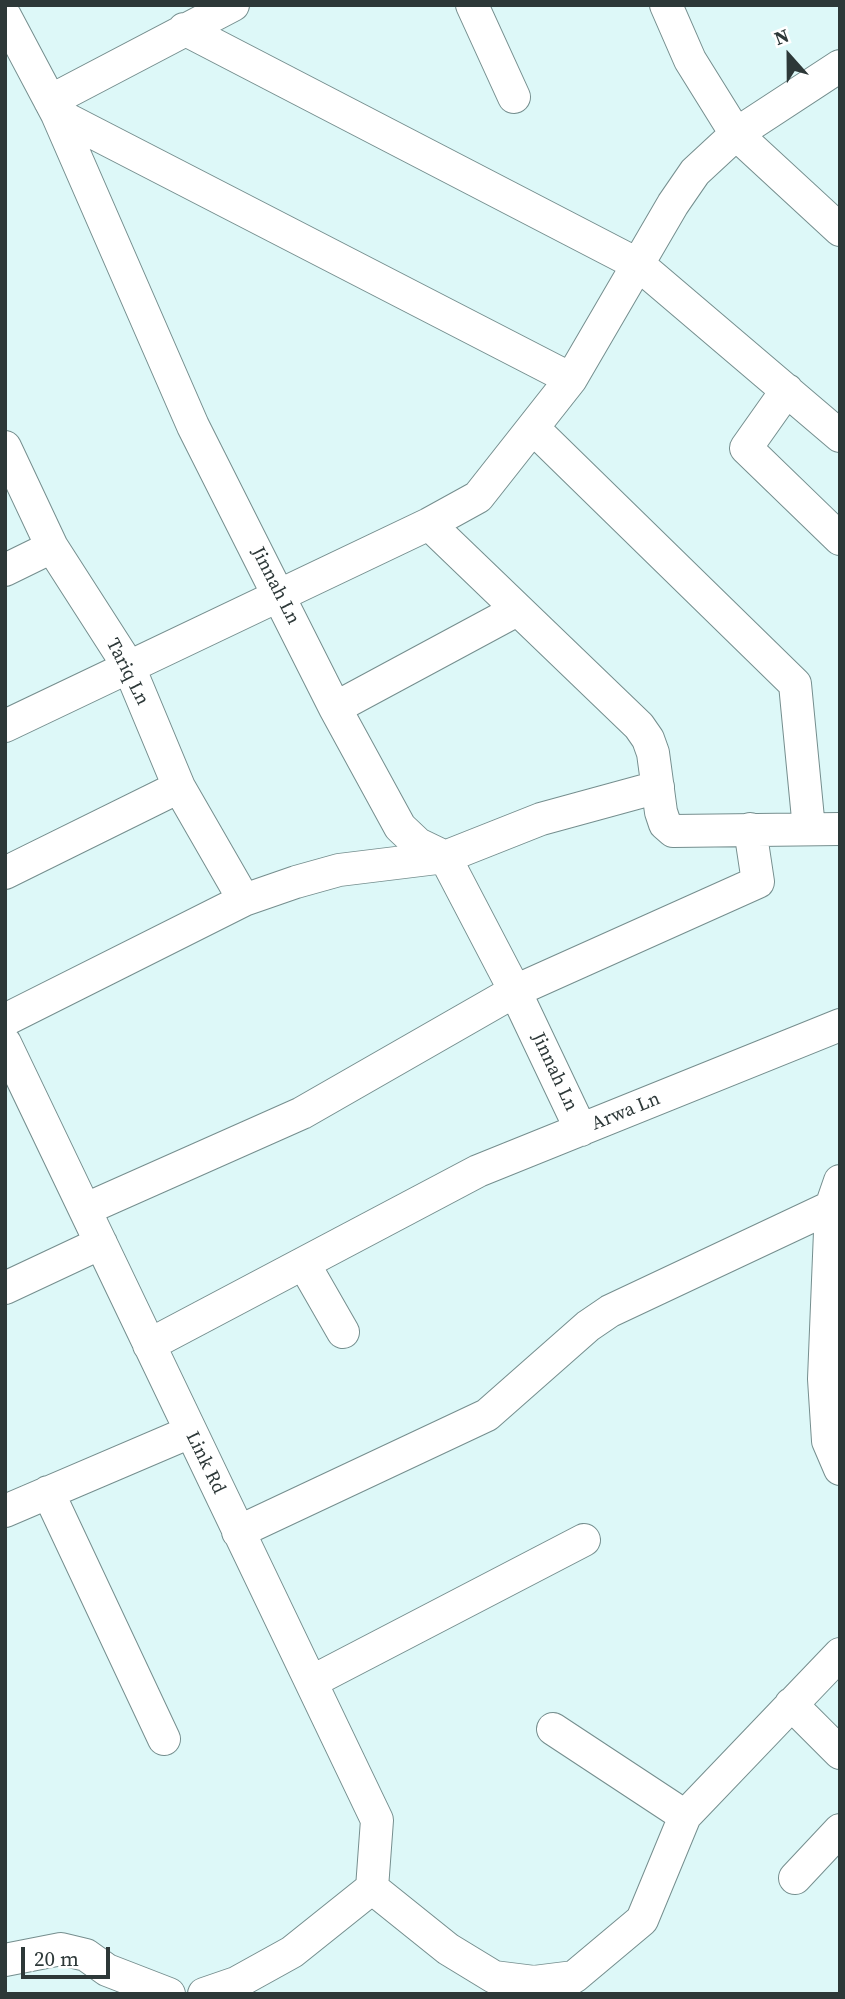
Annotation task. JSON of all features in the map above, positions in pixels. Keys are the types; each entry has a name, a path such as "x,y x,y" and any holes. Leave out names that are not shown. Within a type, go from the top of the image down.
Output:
{"street":[{"path":"53,108 184,29 233,5"},
{"path":"472,5 514,97"},
{"path":"666,5 690,60 736,134 840,230"},
{"name":"Jinnah Ln","path":"5,16 53,108 193,426 335,708 400,827 418,844 445,857 515,991 581,1130"},
{"path":"184,29 639,265 840,436"},
{"path":"5,726 429,524 478,497 571,379 673,204 695,172 736,134 840,66"},
{"path":"53,108 571,379"},
{"path":"786,390 746,448 840,539"},
{"path":"533,428 795,684 809,829"},
{"name":"Tariq Ln","path":"5,447 52,547 129,667 179,787 244,900"},
{"path":"429,524 639,726 653,753 661,812 665,824 673,831 840,829"},
{"path":"5,570 52,547"},
{"path":"335,708 517,610"},
{"path":"5,873 179,787"},
{"path":"5,1020 244,900 339,870 445,857 541,819 658,787"},
{"path":"86,1209 302,1113 515,991 758,882 750,830"},
{"name":"Arwa Ln","path":"149,1345 478,1171 840,1025"},
{"name":"Link Rd","path":"8,1054 86,1209 377,1820 372,1888"},
{"path":"238,1532 487,1415 589,1326 610,1311 835,1194 824,1379 833,1401 828,1441 840,1469"},
{"path":"5,1288 101,1243"},
{"path":"304,1264 343,1332"},
{"path":"5,1511 190,1432"},
{"path":"48,1492 164,1739"},
{"path":"311,1682 584,1540"},
{"path":"204,1994 236,1983 292,1952 372,1888 492,1985 574,1977 642,1920 685,1816 840,1654"},
{"path":"791,1704 840,1753"},
{"path":"553,1729 685,1816"},
{"path":"796,1878 840,1830"},
{"path":"5,1960 61,1950 86,1955 107,1982 169,1994"}]}
